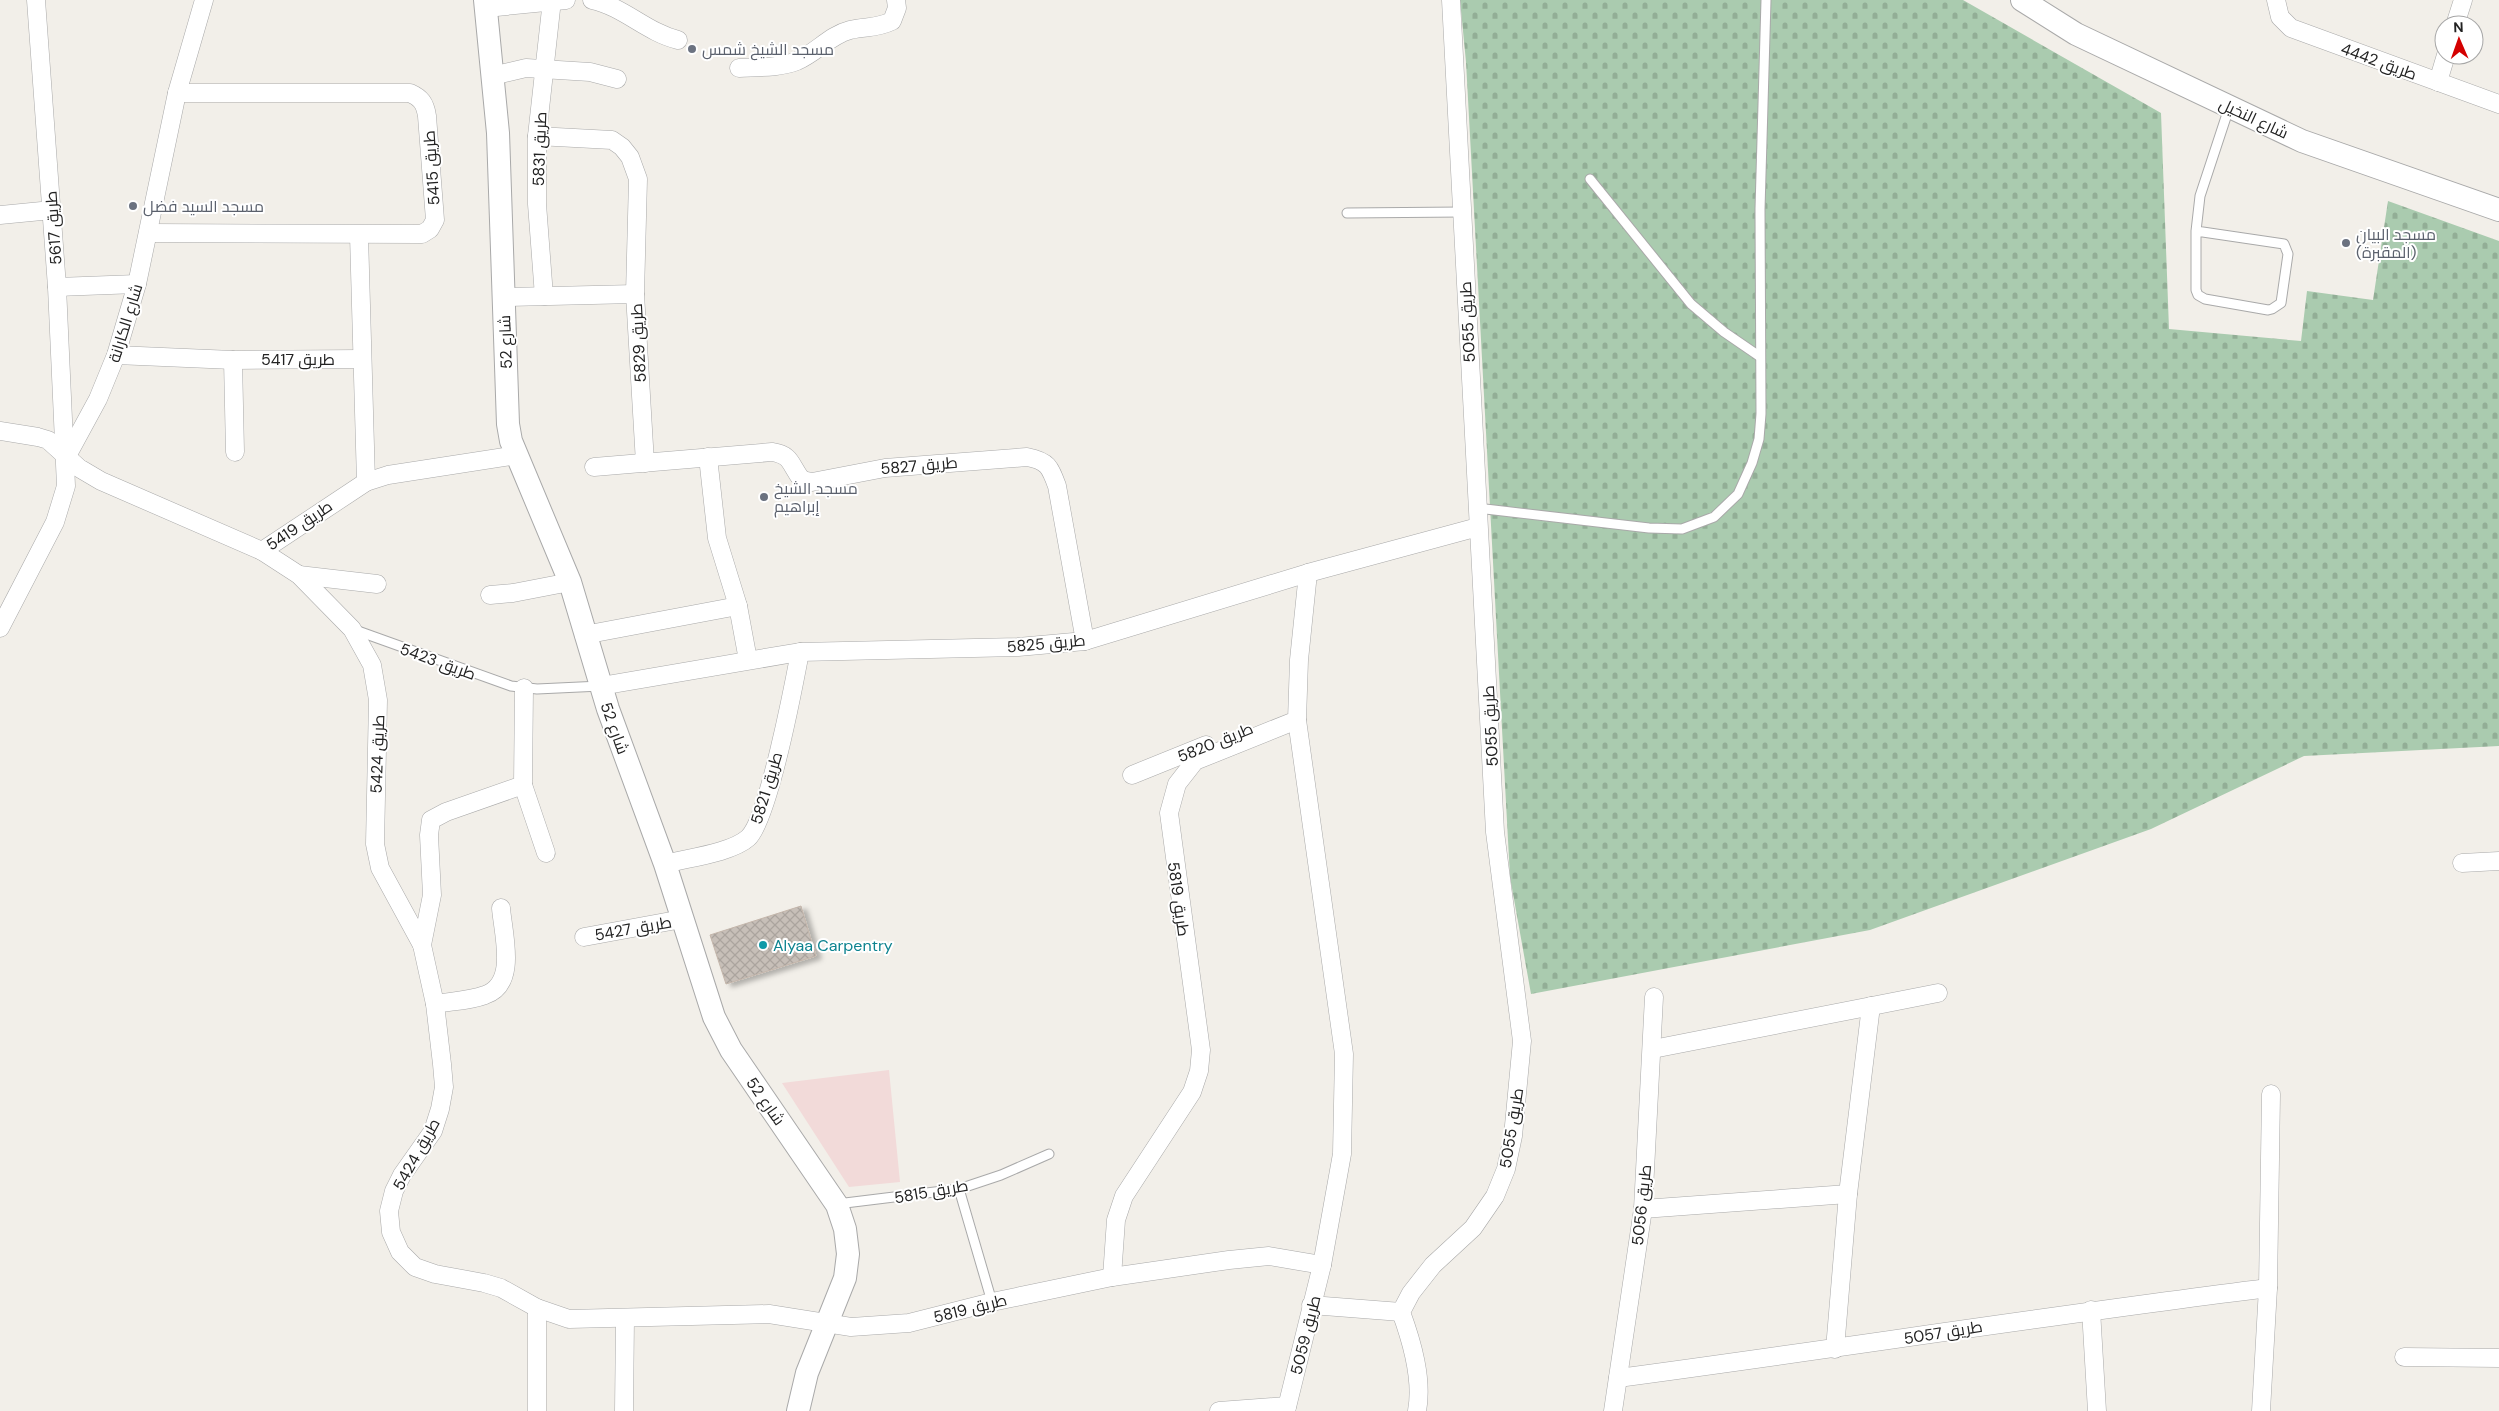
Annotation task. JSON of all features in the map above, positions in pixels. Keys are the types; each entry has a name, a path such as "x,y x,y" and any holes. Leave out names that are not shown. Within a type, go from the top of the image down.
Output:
{"street":[{"name":"طريق 5617","path":"36,0 52,210 66,457"},
{"name":"شارع الكارانة","path":"0,628 55,522 66,486 66,457 98,400 116,355 137,284 177,93 204,0"},
{"path":"739,68 782,66 796,61 832,38 850,30 876,28 892,21 897,8 896,0"},
{"name":"طريق 5055","path":"1401,1312 1411,1293 1433,1266 1473,1228 1496,1196 1506,1169 1517,1100 1522,1041 1496,832 1478,527 1451,0"},
{"name":"شارع النخيل","path":"2022,0 2076,34 2302,141 2499,210"},
{"name":"طريق 4442","path":"2276,0 2280,17 2290,28 2499,104"},
{"path":"2458,15 2463,0"},
{"path":"485,4 557,1"},
{"name":"طريق 5831","path":"544,296 537,204 537,136 544,70 557,1"},
{"path":"601,1 660,36 678,40"},
{"name":"شارع 52","path":"485,4 498,133 508,424 511,441 570,582 584,635 665,864 714,1017 731,1050 837,1204 846,1229 848,1254 845,1278 806,1373 798,1411"},
{"path":"2438,82 2443,65"},
{"path":"492,76 526,68 590,72 617,79"},
{"name":"طريق 5415","path":"148,233 422,234 430,229 435,220 427,116 425,106 419,98 410,93 177,93"},
{"path":"537,136 612,140 622,147 630,157 638,179 635,294"},
{"path":"0,214 52,210"},
{"path":"359,235 366,482"},
{"path":"57,287 137,284"},
{"name":"طريق 5829","path":"504,297 635,294 644,462"},
{"name":"طريق 5417","path":"116,355 233,360 362,359"},
{"path":"233,360 235,452"},
{"name":"طريق 5419","path":"0,431 38,437 57,446 66,457 88,474 109,485 262,551 366,482 388,475 517,455"},
{"name":"طريق 5827","path":"594,467 772,452 783,454 791,461 802,480 812,482 885,468 1018,457 1043,460 1052,471 1057,486 1085,641"},
{"path":"708,457 717,538 738,606 748,660"},
{"name":"طريق 5825","path":"601,686 800,652 1018,647 1085,641 1308,573 1478,527"},
{"name":"طريق 5423","path":"262,551 299,575 352,629"},
{"path":"1298,714 1300,660 1308,573"},
{"name":"طريق 5423","path":"299,575 377,584"},
{"path":"490,595 513,593 570,582"},
{"path":"584,635 738,606"},
{"name":"طريق 5424","path":"352,629 367,652 377,682 375,844 380,868 422,945 435,1004 444,1087 433,1131 402,1175 394,1191 389,1210 391,1232 400,1252 415,1267 435,1274 501,1288 537,1308 569,1319 769,1314 807,1318 827,1323"},
{"name":"طريق 5821","path":"665,864 734,846 748,838 758,824 780,739 788,720 800,652"},
{"path":"524,688 524,785 546,852"},
{"name":"طريق 5820","path":"1132,775 1298,714"},
{"name":"طريق 5059","path":"1219,1411 1287,1408 1322,1264 1342,1154 1344,1054 1298,714"},
{"name":"طريق 5819","path":"1112,1277 1116,1220 1124,1196 1192,1092 1201,1050 1169,813 1177,784 1196,761 1298,714"},
{"path":"422,945 432,895 431,820 446,812 524,785"},
{"path":"2462,863 2499,861"},
{"path":"435,1004 486,995 500,984 506,968 500,908"},
{"name":"طريق 5427","path":"584,937 682,919"},
{"path":"1653,1048 1938,993"},
{"name":"طريق 5056","path":"1613,1411 1643,1209 1653,1048 1654,997"},
{"path":"1835,1349 1848,1194 1871,1006"},
{"path":"2261,1411 2268,1288 2271,1094"},
{"path":"1643,1209 1848,1194"},
{"name":"طريق 5819","path":"827,1323 851,1327 909,1323 992,1302 1112,1277 1269,1256 1322,1264"},
{"name":"طريق 5057","path":"1618,1378 1835,1349 2091,1310 2268,1288"},
{"path":"1312,1306 1401,1312 1410,1337 1419,1383 1418,1411"},
{"path":"537,1308 537,1411"},
{"path":"2091,1310 2096,1411"},
{"path":"624,1411 626,1318"},
{"path":"2404,1357 2499,1358"}],"lane":[{"path":"1477,508 1648,528 1682,529 1714,517 1738,494 1756,447 1761,414 1759,356 1760,209 1766,0"},
{"path":"2196,231 2280,244 2287,247 2288,254 2281,303 2272,310 2268,310 2205,299 2198,294 2196,231 2204,179 2230,106"},
{"path":"1590,179 1690,304 1724,332 1759,356"},
{"path":"1347,213 1462,212"},
{"name":"طريق 5423","path":"352,629 496,682 524,688 601,686"},
{"name":"طريق 5815","path":"837,1204 959,1189 1001,1175 1049,1154"},
{"path":"959,1189 992,1302"}],"shaded area":[{"path":"889,1070 900,1182 849,1187 782,1083"}],"green space":[{"path":"1460,0 1963,0 2161,113 2169,329 2301,341 2307,291 2373,300 2388,201 2499,241 2499,746 2304,756 2151,829 1870,930 1531,994 1510,877 1466,62"}],"building":[{"name":"Alyaa Carpentry","path":"801,906 816,956 726,984 710,935"}],"place":[{"name":"مسجد الشيخ شمس","path":"692,49"},
{"name":"مسجد السيد فضل","path":"133,206"},
{"name":"مسجد البيان (المقبرة)","path":"2346,243"},
{"name":"مسجد الشيخ إبراهيم","path":"764,497"},
{"name":"Alyaa Carpentry","path":"763,945"}]}
